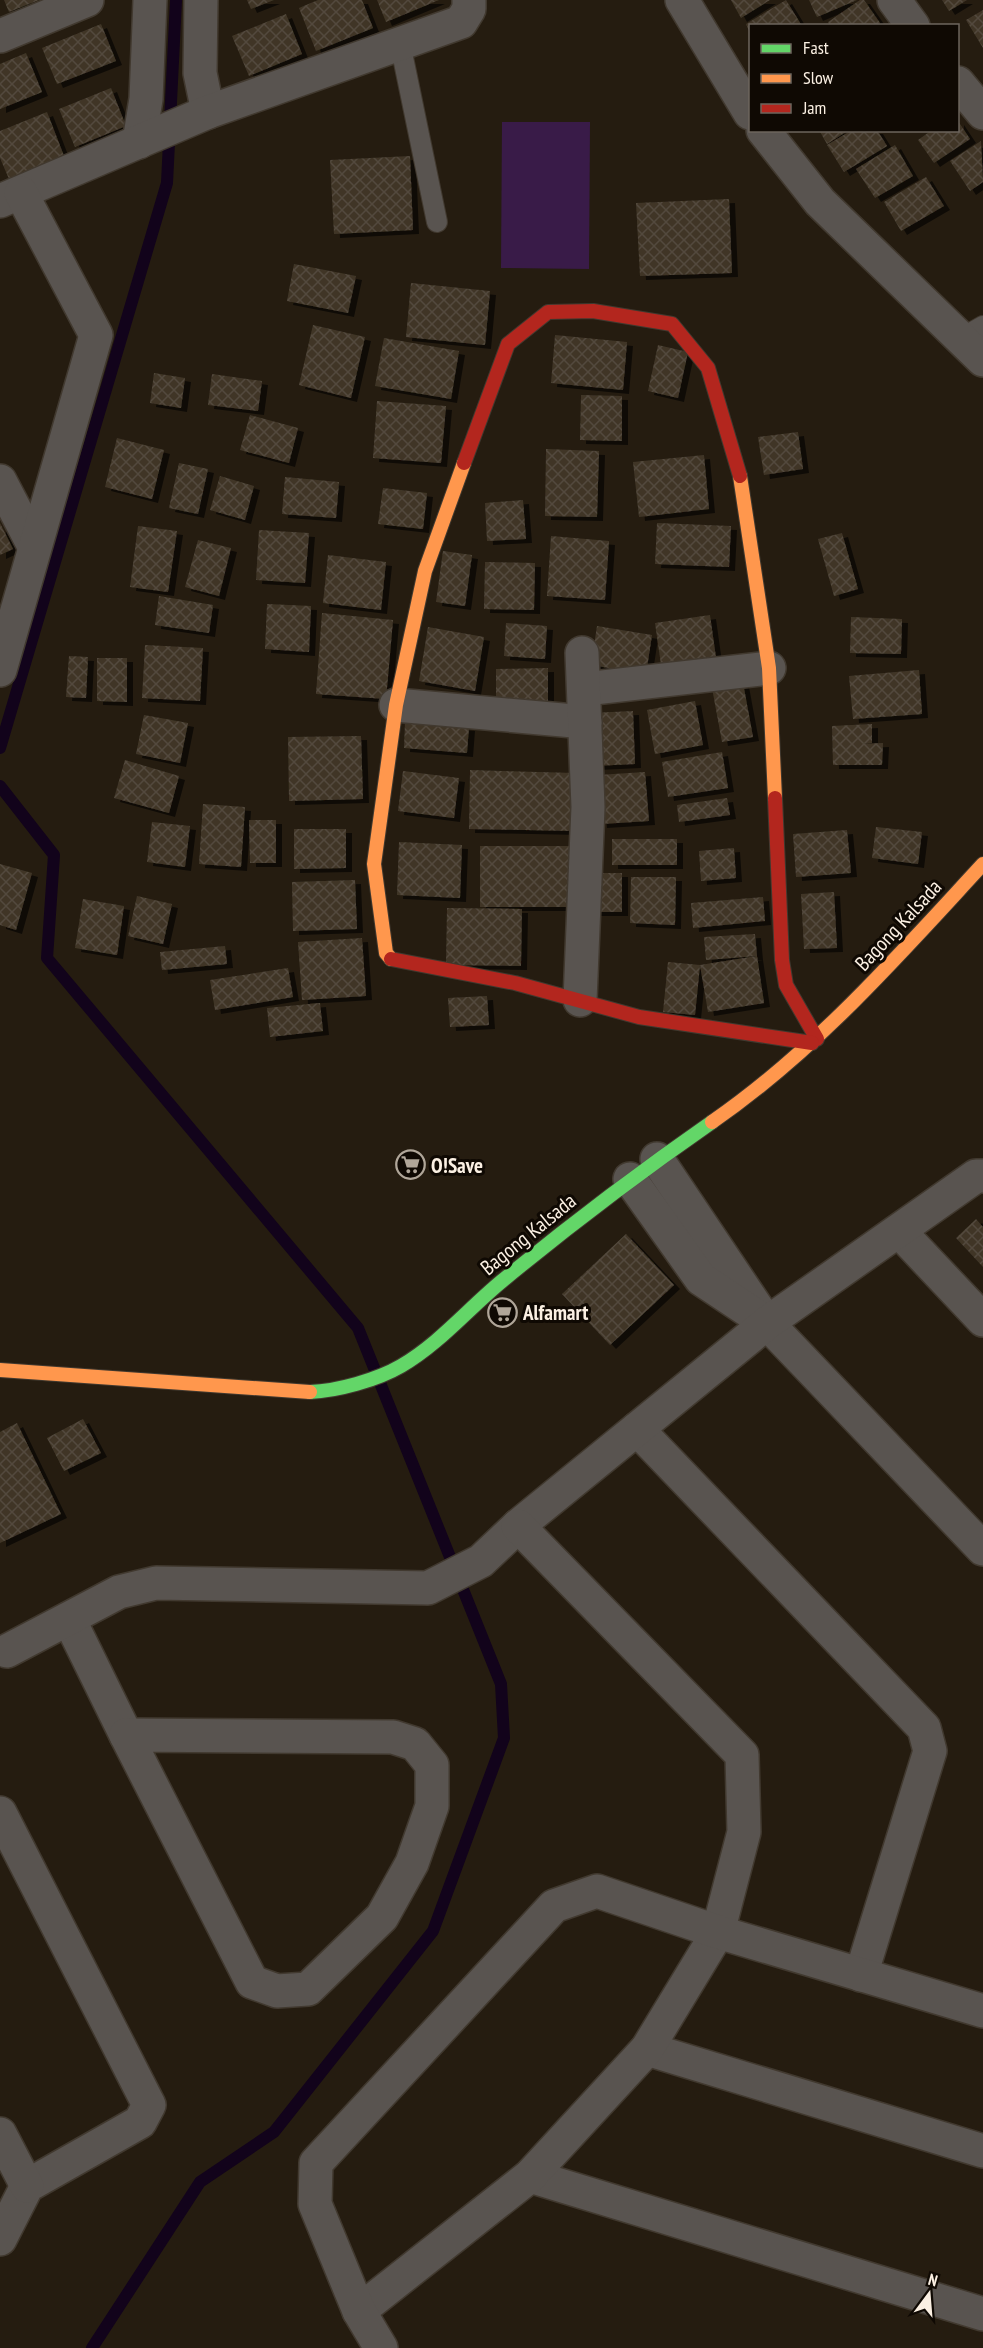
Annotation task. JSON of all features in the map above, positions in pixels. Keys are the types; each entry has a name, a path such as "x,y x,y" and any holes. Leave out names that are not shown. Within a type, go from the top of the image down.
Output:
{"street":[{"path":"0,36 87,0"},
{"path":"150,0 146,99 159,133"},
{"path":"201,0 200,73 208,112"},
{"path":"0,670 96,335 10,197 208,112 461,22 469,9 469,0"},
{"path":"682,0 749,111"},
{"path":"894,0 912,24"},
{"path":"765,132 820,202 976,341"},
{"path":"593,311 672,324 708,368 739,472 769,668 782,960 786,985 814,1041 639,1017 515,982 393,961 386,953 374,864 396,705 425,571 508,344 548,312 593,311"},
{"path":"0,481 34,546"},
{"path":"580,1000 588,807 582,652"},
{"path":"585,688 769,668"},
{"path":"396,705 585,722"},
{"name":"Bagong Kalsada","path":"0,1370 291,1392 330,1391 400,1367 436,1341 499,1283 630,1179 735,1106 814,1041 864,993 983,864"},
{"path":"657,1159 767,1323 983,1549"},
{"path":"7,1651 119,1592 156,1583 428,1588 481,1561 518,1526 767,1323 900,1232 976,1176 983,1176"},
{"path":"630,1179 701,1279 767,1323"},
{"path":"900,1232 983,1320"},
{"path":"637,1429 924,1728 930,1751 861,1975"},
{"path":"359,2311 530,2176 647,2049 718,1932 744,1832 742,1755 518,1526"},
{"path":"69,1619 126,1735 252,1982 277,1991 308,1989 382,1917 412,1863 432,1806 432,1765 415,1744 393,1737 126,1735"},
{"path":"0,1813 149,2105 140,2122 27,2186 0,2239"},
{"path":"381,2348 359,2311 315,2204 316,2163 554,1906 597,1891 718,1932 983,2011"},
{"path":"647,2049 983,2151"},
{"path":"0,2134 27,2186"},
{"path":"530,2176 983,2314"}],"lane":[{"path":"400,43 437,222"}],"shaded area":[{"path":"502,122 590,122 589,269 501,268"}],"building":[{"path":"4,0 39,0 9,12"},
{"path":"247,0 274,0 251,9"},
{"path":"318,0 362,0 373,28 316,51 299,8"},
{"path":"377,0 439,0 386,22"},
{"path":"731,0 770,0 741,18"},
{"path":"786,0 801,24 749,24 749,31 746,24"},
{"path":"809,0 857,0 817,17"},
{"path":"860,0 864,0 880,23 829,24 828,22"},
{"path":"942,0 967,0 949,11"},
{"path":"983,10 983,48 966,20"},
{"path":"286,14 302,54 249,76 232,36"},
{"path":"101,24 116,61 57,84 42,48"},
{"path":"26,53 42,92 0,109 0,64"},
{"path":"111,88 126,126 75,147 59,109"},
{"path":"47,112 64,156 9,179 0,158 0,131"},
{"path":"959,122 970,139 934,163 918,140 929,132 959,132"},
{"path":"820,132 846,132 827,144"},
{"path":"849,132 878,132 887,146 844,172 827,145"},
{"path":"981,141 983,182 970,191 950,161"},
{"path":"895,145 913,176 875,198 856,169"},
{"path":"410,156 413,230 334,234 330,160"},
{"path":"926,177 944,206 901,231 884,202"},
{"path":"729,199 732,273 640,276 636,203"},
{"path":"294,264 356,276 348,313 287,301"},
{"path":"411,283 490,291 485,345 406,337"},
{"path":"313,325 365,337 351,398 299,385"},
{"path":"555,335 627,342 623,390 551,383"},
{"path":"384,338 459,351 451,399 375,386"},
{"path":"658,345 688,352 678,398 648,391"},
{"path":"154,373 185,378 181,408 150,403"},
{"path":"212,374 262,381 258,411 208,405"},
{"path":"581,395 622,396 622,441 580,440"},
{"path":"377,401 446,406 441,463 373,458"},
{"path":"250,415 298,428 289,463 240,450"},
{"path":"798,432 803,469 764,475 758,437"},
{"path":"117,438 164,450 152,499 105,487"},
{"path":"546,449 599,451 597,517 545,516"},
{"path":"704,455 709,509 639,517 633,462"},
{"path":"179,463 208,469 198,514 169,508"},
{"path":"220,476 254,486 245,520 210,510"},
{"path":"285,477 339,482 336,518 282,514"},
{"path":"383,488 427,493 423,529 378,524"},
{"path":"523,500 526,539 487,541 485,503"},
{"path":"0,523 13,549 0,555"},
{"path":"657,523 731,526 729,567 655,564"},
{"path":"138,526 177,531 168,592 130,587"},
{"path":"259,530 309,533 305,583 256,580"},
{"path":"842,533 858,589 834,596 818,539"},
{"path":"551,536 609,541 605,600 547,596"},
{"path":"198,540 231,548 219,596 185,587"},
{"path":"443,551 472,555 465,606 436,602"},
{"path":"328,555 386,562 381,610 323,603"},
{"path":"485,562 535,563 534,610 484,609"},
{"path":"159,596 213,605 209,633 155,625"},
{"path":"267,604 311,606 309,652 265,649"},
{"path":"322,613 393,620 386,699 316,694"},
{"path":"710,615 716,658 661,665 655,623"},
{"path":"851,617 902,619 901,654 850,653"},
{"path":"506,623 547,626 545,659 504,656"},
{"path":"597,626 652,635 646,674 591,665"},
{"path":"428,627 484,637 475,691 419,681"},
{"path":"145,645 203,648 200,701 142,698"},
{"path":"69,656 88,657 86,698 66,697"},
{"path":"97,658 127,658 127,702 97,701"},
{"path":"548,668 548,704 496,705 496,669"},
{"path":"919,670 922,714 853,719 849,676"},
{"path":"743,683 753,737 722,742 712,688"},
{"path":"695,701 703,745 655,754 647,710"},
{"path":"633,711 635,764 593,766 591,713"},
{"path":"144,715 188,723 180,763 136,754"},
{"path":"405,722 469,727 467,753 404,748"},
{"path":"872,724 872,743 861,744 883,743 882,765 833,765 832,726"},
{"path":"361,736 363,799 289,801 288,737"},
{"path":"722,752 728,788 668,797 662,762"},
{"path":"125,760 179,776 169,813 114,798"},
{"path":"470,770 575,773 574,831 469,829"},
{"path":"403,771 459,778 454,818 398,811"},
{"path":"645,772 649,821 601,824 598,775"},
{"path":"727,798 730,815 679,822 677,805"},
{"path":"203,804 245,807 241,867 199,864"},
{"path":"249,820 276,820 276,863 250,863"},
{"path":"152,822 190,826 185,867 147,862"},
{"path":"876,827 922,832 918,864 872,858"},
{"path":"294,829 346,829 346,868 294,869"},
{"path":"847,830 851,873 796,877 793,834"},
{"path":"612,839 677,839 677,865 612,865"},
{"path":"399,842 462,845 460,898 397,895"},
{"path":"480,846 573,846 573,907 480,907"},
{"path":"734,848 736,878 701,881 699,851"},
{"path":"0,864 32,873 16,930 0,925"},
{"path":"590,873 622,873 622,912 590,912"},
{"path":"631,877 676,877 675,925 630,923"},
{"path":"355,880 357,929 293,931 292,882"},
{"path":"834,892 837,948 804,949 801,894"},
{"path":"137,896 172,904 163,944 128,936"},
{"path":"763,897 765,921 693,928 691,903"},
{"path":"83,899 124,906 117,955 75,948"},
{"path":"447,908 522,909 521,966 446,965"},
{"path":"755,934 757,956 706,960 704,937"},
{"path":"362,938 366,996 302,1000 298,942"},
{"path":"225,946 227,964 162,970 160,952"},
{"path":"757,956 764,1003 708,1012 700,965"},
{"path":"668,962 700,965 695,1015 663,1012"},
{"path":"288,968 293,997 215,1010 210,980"},
{"path":"487,996 489,1025 450,1027 448,998"},
{"path":"320,1003 323,1031 270,1037 267,1008"},
{"path":"976,1219 983,1227 983,1267 956,1238"},
{"path":"626,1234 674,1285 610,1345 562,1294"},
{"path":"83,1419 101,1453 64,1471 47,1438"},
{"path":"17,1423 61,1514 0,1543 0,1432"}],"waterway":[{"path":"0,748 167,183 176,0"},
{"path":"0,786 54,855 47,958 358,1328 501,1684 504,1738 433,1931 274,2132 200,2182 92,2348"}],"traffic: fast":[{"path":"310,1392 357,1384 391,1371 415,1357 553,1240 712,1122"}],"traffic: slow":[{"path":"391,959 386,953 374,864 396,705 425,571 464,463"},
{"path":"740,476 769,668 775,798"},
{"path":"712,1122 750,1094 821,1033 887,967 983,864"},
{"path":"0,1370 310,1392"}],"traffic: jam":[{"path":"464,463 508,344 548,312 593,311 672,324 708,368 740,476"},
{"path":"775,798 782,960 786,985 817,1039"},
{"path":"391,959 515,983 639,1017 812,1043"}],"place":[{"name":"O!Save","path":"410,1165"},
{"name":"Alfamart","path":"502,1312"}]}
